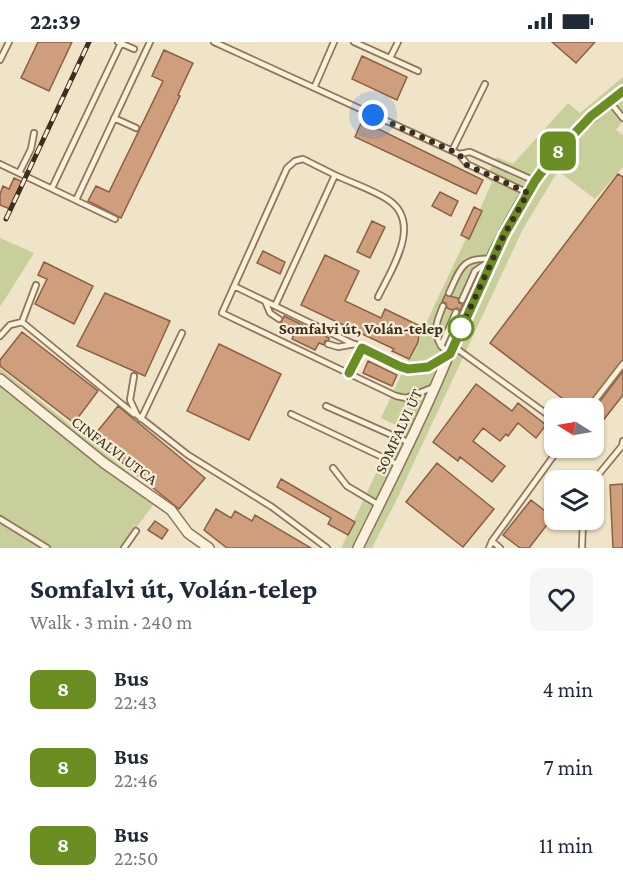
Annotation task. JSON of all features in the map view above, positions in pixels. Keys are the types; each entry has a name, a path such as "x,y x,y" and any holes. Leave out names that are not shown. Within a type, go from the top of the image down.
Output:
{"street":[{"name":"SOMFALVI ÚT","path":"358,548 410,443 492,259 528,193 562,147 591,116 623,91"},
{"name":"CINFALVI UTCA","path":"0,379 104,463 171,510 188,533 209,548"}],"lane":[{"path":"0,60 9,42"},
{"path":"76,200 150,42"},
{"path":"216,42 453,151 459,154 467,165 528,193"},
{"path":"314,88 334,42"},
{"path":"354,42 418,71"},
{"path":"390,58 398,42"},
{"path":"52,188 120,43 134,49"},
{"path":"453,151 485,84"},
{"path":"609,101 623,118"},
{"path":"114,118 136,128"},
{"path":"19,173 31,149 34,133"},
{"path":"459,154 470,152 535,181"},
{"path":"378,297 404,242 402,219 397,209 388,200 303,159 295,160 287,168 222,313 396,396 406,398 435,387"},
{"path":"0,164 115,219"},
{"path":"275,306 335,175"},
{"path":"449,293 466,262 474,258 492,259"},
{"path":"462,300 475,271 492,259"},
{"path":"22,322 36,285"},
{"path":"234,286 408,369 428,367 451,350"},
{"path":"265,301 270,313 279,320"},
{"path":"443,306 436,322 435,336 441,346 451,350 544,413"},
{"path":"441,346 456,312"},
{"path":"0,336 10,326 22,322"},
{"path":"22,322 188,455 272,507 327,548"},
{"path":"139,417 182,333"},
{"path":"328,344 338,347 355,344"},
{"path":"349,373 362,348"},
{"path":"597,398 623,364"},
{"path":"134,376 130,400 139,417"},
{"path":"326,406 410,443"},
{"path":"291,414 399,465"},
{"path":"602,470 622,446 623,441"},
{"path":"489,548 552,458"},
{"path":"333,468 347,486 379,505"},
{"path":"0,519 47,548"},
{"path":"582,548 583,530"},
{"path":"124,548 136,531"},
{"path":"492,541 500,548"}],"green space":[{"path":"623,77 623,121 616,130 623,135 623,167 595,199 558,171 523,229 372,548 341,548 398,426 381,418 481,207 492,182 485,178 497,157 513,164 568,103 580,113"},
{"path":"0,238 34,253 0,307"},
{"path":"0,368 159,497 121,548 0,548"}],"building":[{"path":"38,42 72,42 49,91 21,78"},
{"path":"552,42 595,42 576,63"},
{"path":"164,50 193,63 178,95 180,96 121,218 88,201 96,186 109,192 163,81 152,76"},
{"path":"362,56 407,77 397,100 352,79"},
{"path":"362,121 483,180 476,194 355,137"},
{"path":"618,174 623,177 623,360 593,398 562,398 490,343"},
{"path":"14,178 23,182 10,209 0,205 0,194 3,186 9,189"},
{"path":"440,192 458,201 451,216 432,206"},
{"path":"474,207 482,211 469,239 461,235"},
{"path":"372,221 385,227 370,258 357,252"},
{"path":"263,251 285,262 280,274 257,263"},
{"path":"325,255 359,271 345,301 381,318 385,309 420,326 418,342 409,359 392,351 394,349 301,305"},
{"path":"44,262 93,286 74,324 35,304 47,279 38,275"},
{"path":"105,293 170,321 145,376 77,346"},
{"path":"445,295 458,298 459,303 463,304 460,311 457,308 452,310 447,308 446,303 442,302"},
{"path":"284,316 329,340 325,341 324,345 319,343 315,350 292,339 295,332 280,325"},
{"path":"22,332 98,391 74,423 0,366 0,360"},
{"path":"219,344 281,374 249,440 187,411"},
{"path":"368,361 397,375 392,386 363,373"},
{"path":"623,371 623,395 604,419 602,398"},
{"path":"476,384 512,411 518,403 544,423 544,428 536,438 518,423 508,436 506,434 500,441 483,428 473,441 505,466 492,482 460,457 458,461 433,442"},
{"path":"118,406 205,478 179,509 92,438"},
{"path":"437,463 494,509 463,547 406,502"},
{"path":"281,479 355,522 348,535 328,524 331,518 277,487"},
{"path":"623,484 623,548 613,548 610,485"},
{"path":"531,500 544,510 544,529 529,548 520,548 503,535"},
{"path":"216,509 231,518 235,511 252,521 255,515 311,548 227,548 204,530"},
{"path":"155,521 168,530 162,539 148,530"}],"railway":[{"path":"6,219 89,42"}],"bus line":[{"name":"8","path":"349,373 362,348 408,369 428,367 450,354 504,235 535,181 554,155 591,116 623,91"}],"place":[{"name":"Somfalvi út, Volán-telep","path":"461,328"}],"route":[{"path":"373,115 459,154 467,165 528,193 504,235 461,328"}]}
